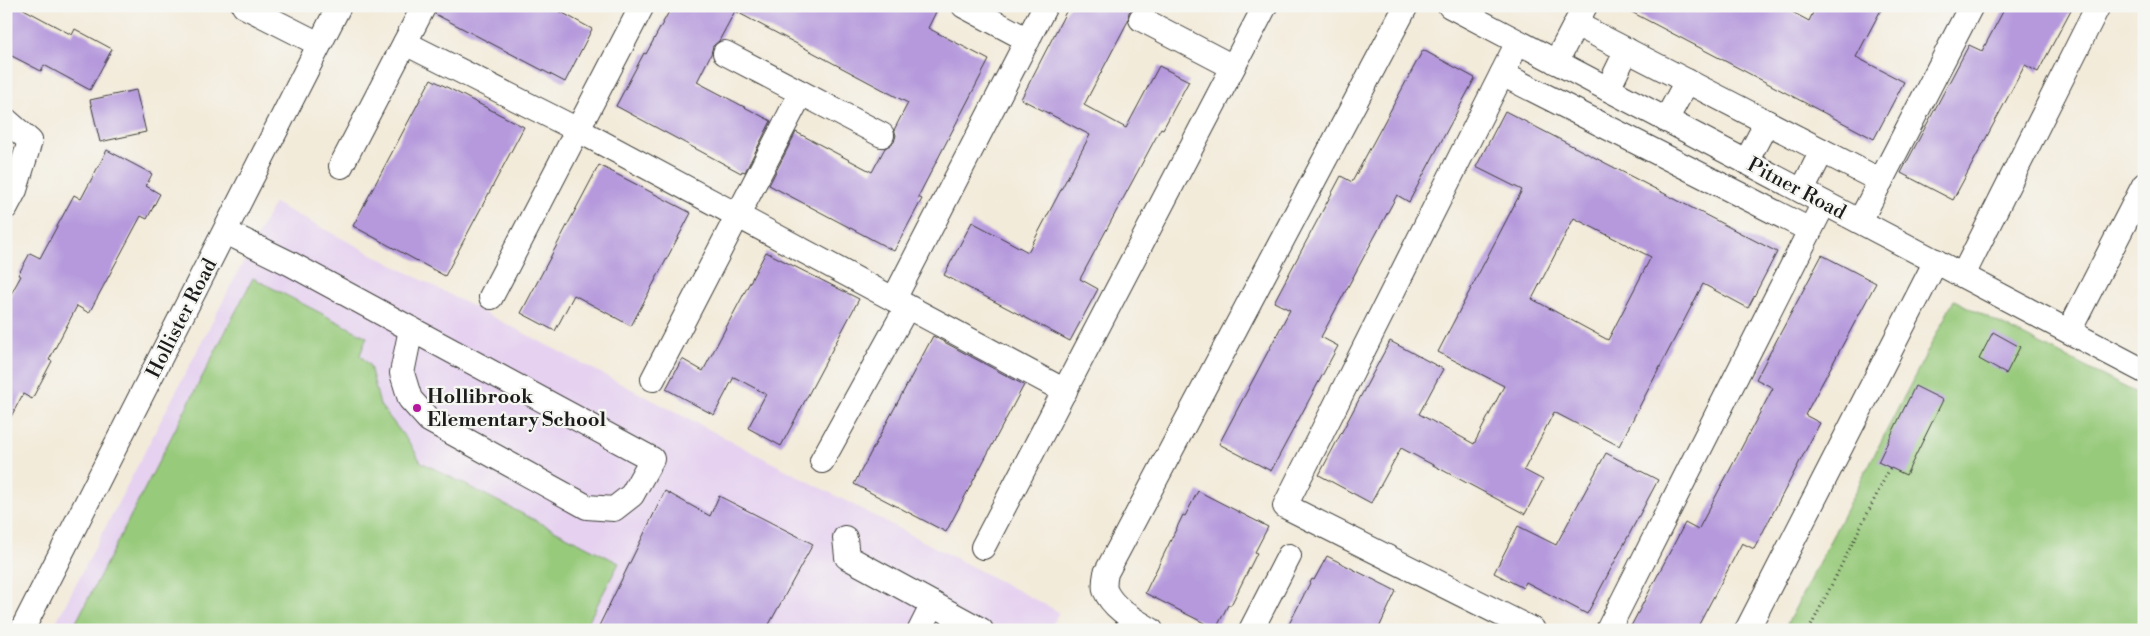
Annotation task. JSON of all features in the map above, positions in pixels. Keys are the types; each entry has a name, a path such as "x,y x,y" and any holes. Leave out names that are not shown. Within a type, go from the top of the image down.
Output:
{"street":[{"name":"Hollister Road","path":"22,630 226,232 339,6"},
{"path":"341,166 424,6"},
{"path":"964,6 1028,40"},
{"path":"822,461 1045,6"},
{"path":"983,547 1265,6"},
{"path":"1151,630 1124,612 1112,600 1104,589 1106,574 1406,6"},
{"name":"Pitner Road","path":"1450,6 2144,370"},
{"path":"1860,222 1971,6"},
{"path":"1963,275 2098,6"},
{"path":"252,8 319,44"},
{"path":"491,297 578,130 636,8"},
{"path":"1556,62 1581,15 1627,50 1881,181"},
{"path":"1141,19 1233,67"},
{"path":"1518,42 1285,506 1533,630"},
{"path":"405,43 578,130 1065,390"},
{"path":"1608,89 1627,50"},
{"path":"725,53 882,135"},
{"path":"1502,74 1810,230"},
{"path":"1568,106 1583,76"},
{"path":"1666,120 1687,81"},
{"path":"653,379 801,93"},
{"path":"1618,132 1632,102"},
{"path":"6,120 30,141 15,190 6,207"},
{"path":"1746,162 1767,122"},
{"path":"1700,174 1715,146"},
{"path":"1802,191 1822,151"},
{"path":"1756,203 1770,174"},
{"path":"2069,331 2144,184"},
{"path":"1608,630 1824,202"},
{"path":"226,232 292,264 652,459 632,495 614,509 587,507 429,420 410,399 402,373 411,329"},
{"path":"1747,630 1936,261"},
{"path":"845,538 847,556 981,630"},
{"path":"1251,630 1289,556"},
{"path":"920,630 933,604"}],"path":[{"path":"1809,630 1890,468"}],"shaded area":[{"name":"Hollibrook Elementary School","path":"274,203 1059,612 1050,630 52,630"}],"green space":[{"path":"253,278 367,337 360,355 370,366 380,405 411,445 421,462 619,563 584,630 72,630"},
{"path":"1954,300 2144,397 2144,630 1784,630"}],"building":[{"path":"6,6 18,6 72,35 75,29 112,49 90,90 44,65 41,71 6,53"},
{"path":"438,6 550,6 592,29 565,82 435,14"},
{"path":"672,6 939,6 928,28 989,60 918,197 922,199 894,251 769,185 796,132 872,172 885,148 894,142 896,135 894,130 908,103 735,11 719,41 713,46 697,82 771,121 745,172 742,171 741,173 616,106"},
{"path":"1069,6 1136,6 1129,12 1128,21 1084,105 1126,128 1159,66 1189,81 1163,129 1161,128 1080,279 1098,289 1070,341 944,275 972,222 1028,252 1090,135 1021,99"},
{"path":"1620,6 1781,6 1809,21 1816,6 1883,6 1856,57 1904,82 1874,139"},
{"path":"2006,6 2073,6 2038,72 2025,65 1953,200 1901,173 1969,45 1982,51"},
{"path":"1423,50 1475,78 1409,202 1397,195 1321,337 1338,346 1271,471 1219,444 1290,310 1274,302 1341,176 1352,182"},
{"path":"431,79 524,127 445,276 353,226"},
{"path":"136,90 146,132 100,142 90,100"},
{"path":"1505,111 1777,252 1748,308 1703,284 1619,446 1554,412 1524,470 1543,480 1525,514 1401,448 1371,503 1319,475 1390,341 1443,369 1419,414 1474,444 1504,386 1438,352 1522,190 1476,167","holes":["1574,218 1651,257 1608,340 1532,299"]},
{"path":"107,150 152,174 146,186 160,194 147,219 141,216 89,313 77,306 49,360 52,361 32,399 23,394 6,426 6,303 21,276 18,275 30,253 40,258 74,195 81,199"},
{"path":"599,165 691,213 631,326 574,295 555,331 521,313"},
{"path":"766,252 859,299 781,446 748,428 766,394 734,377 714,415 666,389 682,359 703,371"},
{"path":"1822,255 1876,283 1805,415 1820,423 1754,549 1742,543 1696,630 1629,630 1685,523 1698,530 1773,388 1756,379"},
{"path":"1993,332 2020,347 2006,374 1979,359"},
{"path":"933,336 1024,385 946,532 854,484"},
{"path":"1915,386 1943,400 1906,475 1878,462"},
{"path":"1606,453 1658,480 1587,614 1526,582 1523,588 1494,573 1518,526 1556,545"},
{"path":"665,491 710,516 719,496 813,544 766,630 597,630"},
{"path":"1198,491 1268,527 1231,605 1228,605 1216,629 1145,593 1183,515 1185,516"},
{"path":"1327,556 1396,591 1378,630 1286,630 1312,579 1314,580"}],"place":[{"name":"Hollibrook Elementary School","path":"417,408"}]}
